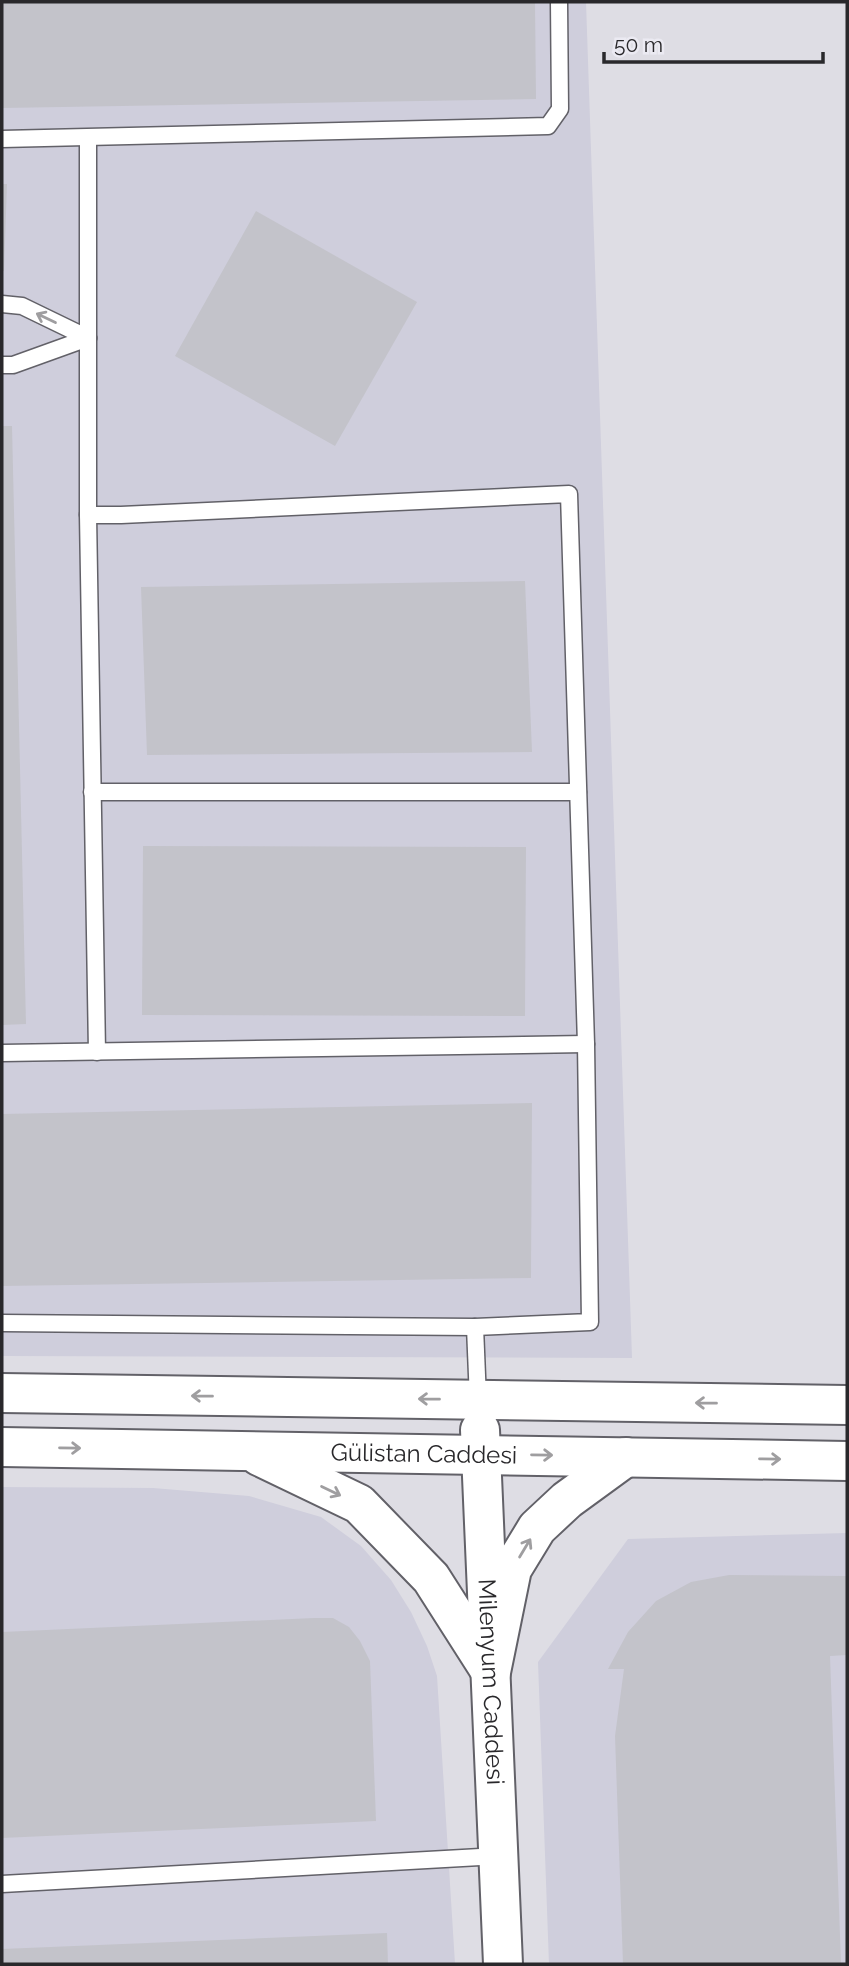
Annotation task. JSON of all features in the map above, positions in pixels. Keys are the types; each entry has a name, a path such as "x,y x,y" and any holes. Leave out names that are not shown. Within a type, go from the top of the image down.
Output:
{"main road":[{"path":"2,1393 847,1405"},
{"name":"Milenyum Caddesi","path":"478,1400 503,1964"},
{"name":"Gülistan Caddesi","path":"2,1447 847,1461"},
{"path":"248,1451 359,1504 431,1578 491,1672"},
{"path":"491,1672 512,1569 537,1528 567,1500 626,1457"}],"lane":[{"path":"2,139 548,126 560,109 559,2"},
{"path":"88,138 88,515 97,1052"},
{"path":"2,304 22,306 88,338"},
{"path":"2,365 13,365 88,338"},
{"path":"2,1322 475,1327 590,1322 586,1044 569,494 88,515"},
{"path":"92,792 578,792"},
{"path":"2,1053 586,1044"},
{"path":"475,1327 478,1400"},
{"path":"2,1884 498,1856"}],"shaded area":[{"path":"2,2 586,2 632,1358 2,1356"},
{"path":"2,1487 153,1488 249,1496 321,1517 361,1546 391,1580 411,1612 437,1676 455,1964 2,1964"},
{"path":"847,1533 847,1964 549,1964 538,1662 628,1539"}],"building":[{"path":"2,2 535,2 536,99 2,108"},
{"path":"2,184 7,184 4,271 2,271"},
{"path":"256,211 417,302 335,446 175,356"},
{"path":"2,426 12,426 26,1024 2,1025"},
{"path":"525,581 532,752 147,755 141,587"},
{"path":"143,846 526,847 525,1016 142,1015"},
{"path":"532,1103 531,1278 2,1286 2,1114"},
{"path":"729,1575 847,1576 847,1655 830,1656 841,1964 623,1964 615,1736 624,1669 608,1669 628,1632 656,1601 691,1582"},
{"path":"333,1618 349,1627 370,1661 376,1821 2,1838 2,1632"},
{"path":"387,1933 388,1964 2,1964 2,1949"}]}
